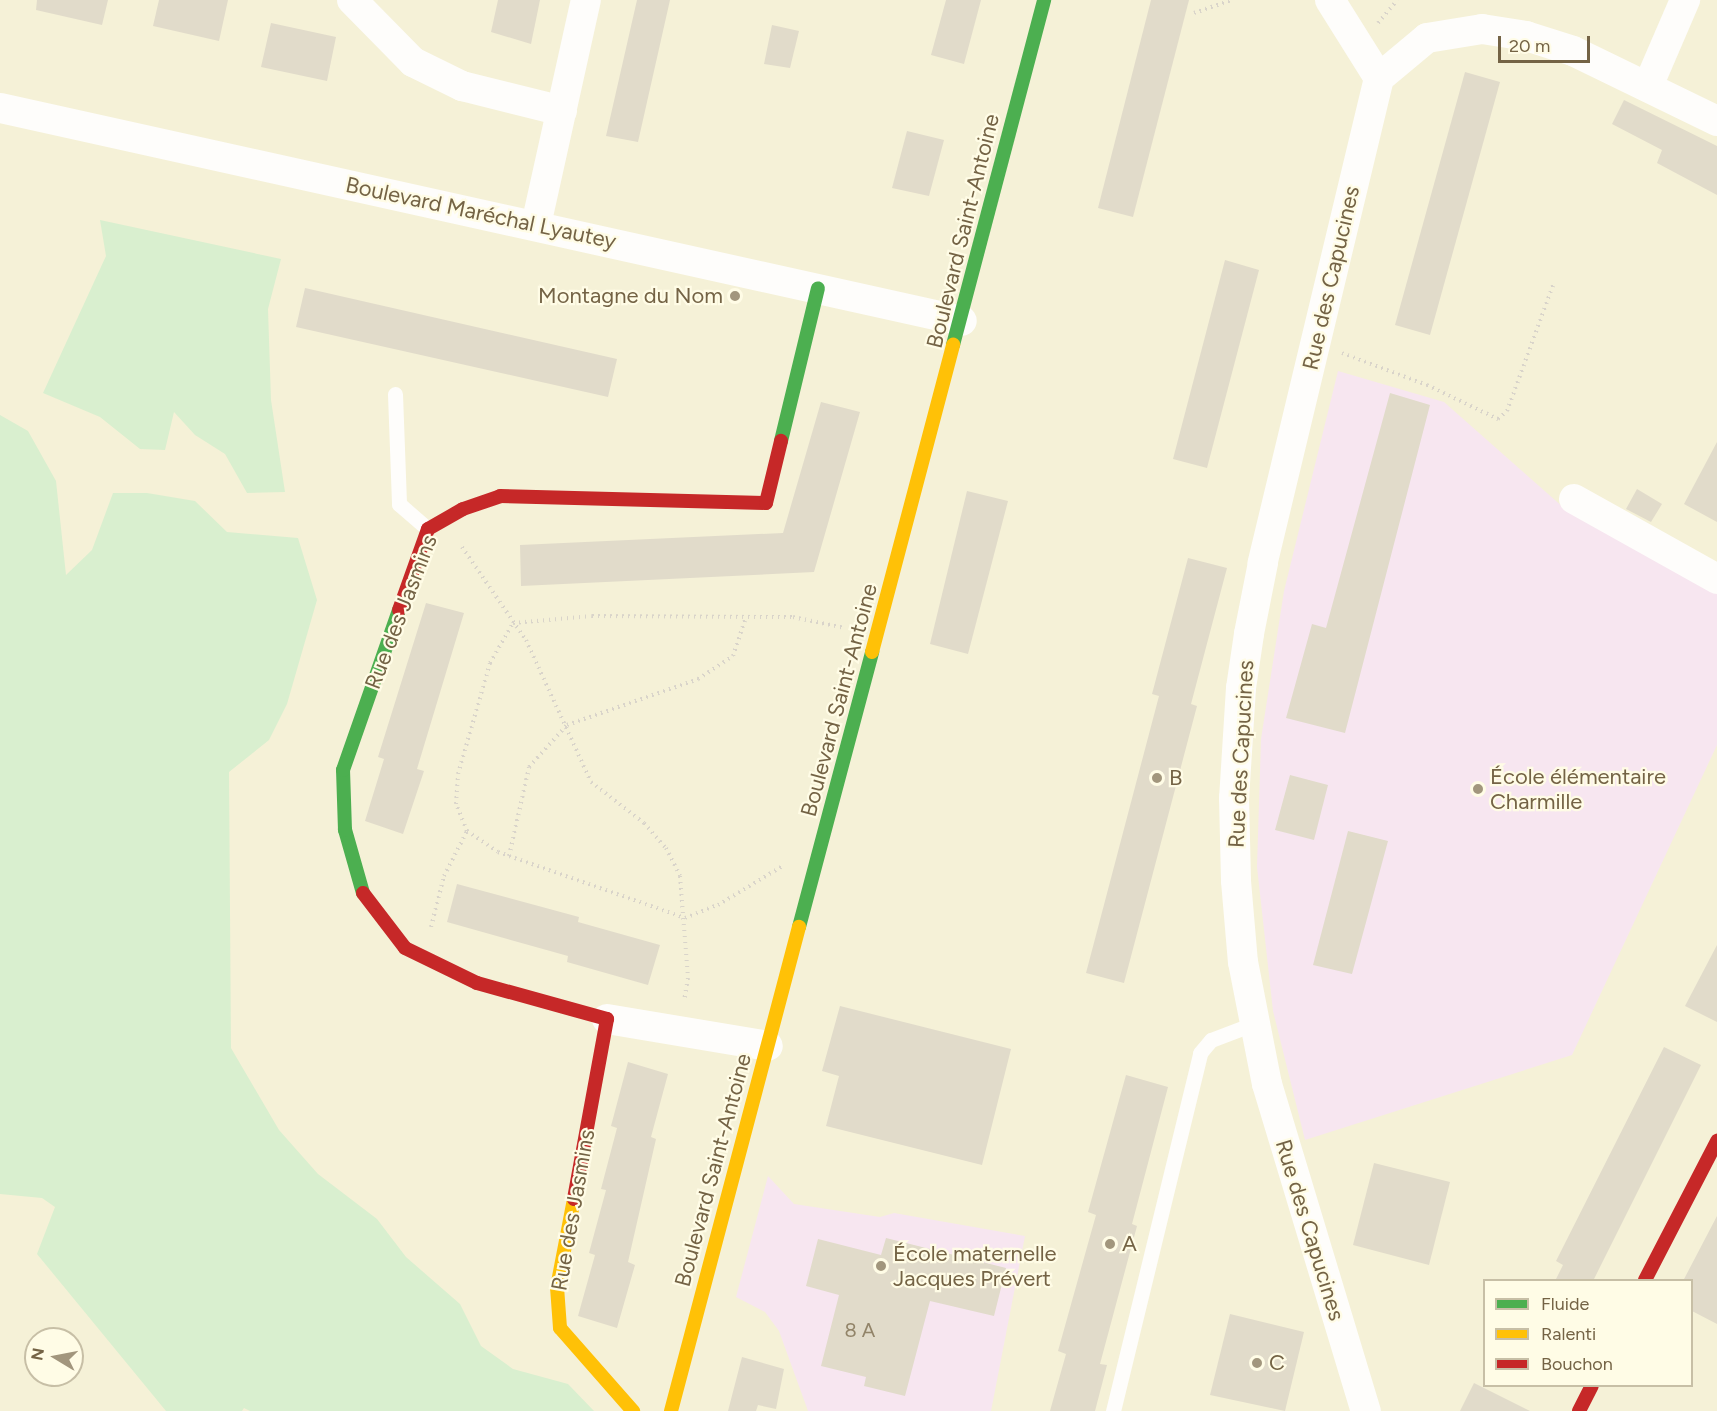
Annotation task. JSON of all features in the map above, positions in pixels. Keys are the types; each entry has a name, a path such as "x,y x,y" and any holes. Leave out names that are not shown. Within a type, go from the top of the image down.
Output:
{"street":[{"path":"352,0 413,62 462,86 562,111"},
{"path":"536,225 586,0"},
{"name":"Boulevard Saint-Antoine","path":"671,1411 962,321 1044,0"},
{"path":"1330,0 1379,78 1427,38 1482,29 1526,36 1572,51 1717,121"},
{"path":"1648,86 1685,0"},
{"name":"Rue des Capucines","path":"1366,1411 1287,1156 1253,1024 1236,881 1234,798 1241,688 1263,563 1379,78"},
{"name":"Boulevard Maréchal Lyautey","path":"0,108 962,321"},
{"name":"Rue des Jasmins","path":"768,1046 607,1019 477,983 405,948 362,892 345,830 343,770 428,529 463,509 500,496 766,502 818,288"},
{"path":"1574,500 1717,579"},
{"name":"Rue des Jasmins","path":"607,1019 556,1287 560,1328 633,1411"},
{"path":"1646,1279 1717,1141"},
{"path":"1579,1411 1591,1387"}],"lane":[{"path":"395,394 399,504 428,529"},
{"path":"1113,1411 1200,1053 1211,1040 1253,1024"}],"path":[{"path":"1194,13 1231,0"},
{"path":"1342,353 1407,377 1498,419 1508,411 1553,285"},
{"path":"428,529 461,546 526,640 567,725 591,782 644,823 666,848 680,876 685,918 688,978 680,1031"},
{"path":"513,622 592,616 793,617 878,634"},
{"path":"509,856 529,767 567,725 698,679 733,656 746,616"},
{"path":"513,622 490,663 458,774 456,804 467,831 509,856 685,918 718,905 784,865"},
{"path":"424,957 444,876 467,831"}],"shaded area":[{"path":"0,0 1717,0 1717,1411 0,1411"},
{"name":"École élémentaire Charmille","path":"1338,371 1444,402 1564,508 1717,594 1717,745 1572,1055 1305,1140 1273,1011 1257,867 1261,739 1284,591"},
{"name":"École maternelle Jacques Prévert","path":"768,1176 794,1204 880,1217 894,1213 1025,1236 991,1411 808,1411 779,1331 765,1312 736,1297"}],"green space":[{"path":"100,220 281,259 268,309 271,400 285,492 247,493 225,454 195,435 174,412 165,450 140,449 100,417 43,393 106,256"},
{"path":"0,415 28,431 56,481 66,575 92,550 113,493 147,493 195,501 227,532 298,538 317,600 287,704 269,740 229,772 231,1048 279,1130 318,1174 377,1219 406,1257 460,1304 481,1346 513,1369 568,1384 594,1411 250,1411 244,1408 242,1411 166,1411 37,1254 55,1207 42,1198 0,1194"}],"building":[{"path":"37,0 108,0 102,25 36,10"},
{"path":"159,0 228,0 219,41 153,26"},
{"path":"498,0 540,0 531,44 491,32"},
{"path":"637,0 670,0 638,142 606,136"},
{"path":"946,0 981,0 964,64 931,55"},
{"path":"1151,0 1189,0 1133,217 1098,208"},
{"path":"271,23 336,37 327,81 261,67"},
{"path":"772,25 799,31 790,68 764,64"},
{"path":"1465,72 1500,82 1430,335 1395,325"},
{"path":"1624,100 1717,146 1717,195 1657,163 1662,150 1612,124"},
{"path":"907,131 944,140 929,196 892,188"},
{"path":"1225,260 1259,270 1207,468 1173,459"},
{"path":"305,288 617,359 608,397 296,327"},
{"path":"1390,393 1430,405 1345,733 1286,718 1312,624 1326,628"},
{"path":"821,402 860,412 814,572 521,586 520,545 783,533"},
{"path":"1717,442 1717,522 1684,504"},
{"path":"1637,489 1662,504 1651,522 1626,509"},
{"path":"967,491 1008,501 968,654 930,644"},
{"name":"B","path":"1188,558 1227,568 1191,704 1197,706 1124,983 1086,973 1159,696 1152,694"},
{"path":"426,603 464,613 417,769 424,771 403,834 365,821 384,759 378,757"},
{"path":"1290,775 1328,785 1314,840 1275,830"},
{"path":"1348,831 1388,841 1352,974 1313,965"},
{"path":"457,884 579,917 578,922 660,945 648,985 567,962 568,956 447,922"},
{"path":"1717,945 1717,1022 1685,1006"},
{"path":"840,1006 1011,1049 982,1165 826,1126 839,1076 822,1071"},
{"path":"1664,1047 1701,1065 1594,1279 1556,1279 1563,1265 1556,1261"},
{"path":"628,1062 668,1074 651,1137 656,1139 628,1262 635,1265 617,1328 578,1316 595,1255 589,1253 606,1190 601,1189 617,1128 611,1126"},
{"name":"A","path":"1126,1075 1168,1087 1132,1224 1137,1226 1100,1364 1107,1365 1095,1411 1050,1411 1066,1354 1058,1351 1096,1215 1088,1212"},
{"path":"1374,1163 1450,1182 1429,1265 1353,1245"},
{"path":"1717,1216 1717,1324 1693,1312 1693,1279 1684,1279"},
{"path":"886,1238 1006,1268 994,1316 930,1301 905,1396 864,1386 866,1377 821,1366 839,1295 806,1286 818,1239 881,1255"},
{"name":"C","path":"1230,1314 1304,1332 1285,1411 1210,1395"},
{"path":"742,1357 784,1369 776,1409 758,1405 756,1411 728,1411"},
{"path":"1474,1383 1530,1411 1460,1411"}],"traffic: fast":[{"path":"953,345 1044,0"},
{"path":"781,441 818,288"},
{"path":"363,893 345,830 343,770 399,610"},
{"path":"799,927 872,652"}],"traffic: slow":[{"path":"872,652 953,345"},
{"path":"671,1411 799,927"},
{"path":"574,1199 557,1287 560,1328 633,1411"}],"traffic: jam":[{"path":"399,610 428,529 463,509 500,496 766,503 781,441"},
{"path":"363,893 405,948 477,983 607,1019 574,1199"},
{"path":"1646,1279 1717,1141"},
{"path":"1579,1411 1591,1387"}],"place":[{"name":"Montagne du Nom","path":"735,296"},
{"name":"B","path":"1157,778"},
{"name":"École élémentaire Charmille","path":"1478,789"},
{"name":"A","path":"1110,1244"},
{"name":"École maternelle Jacques Prévert","path":"881,1266"},
{"name":"C","path":"1257,1363"}]}
